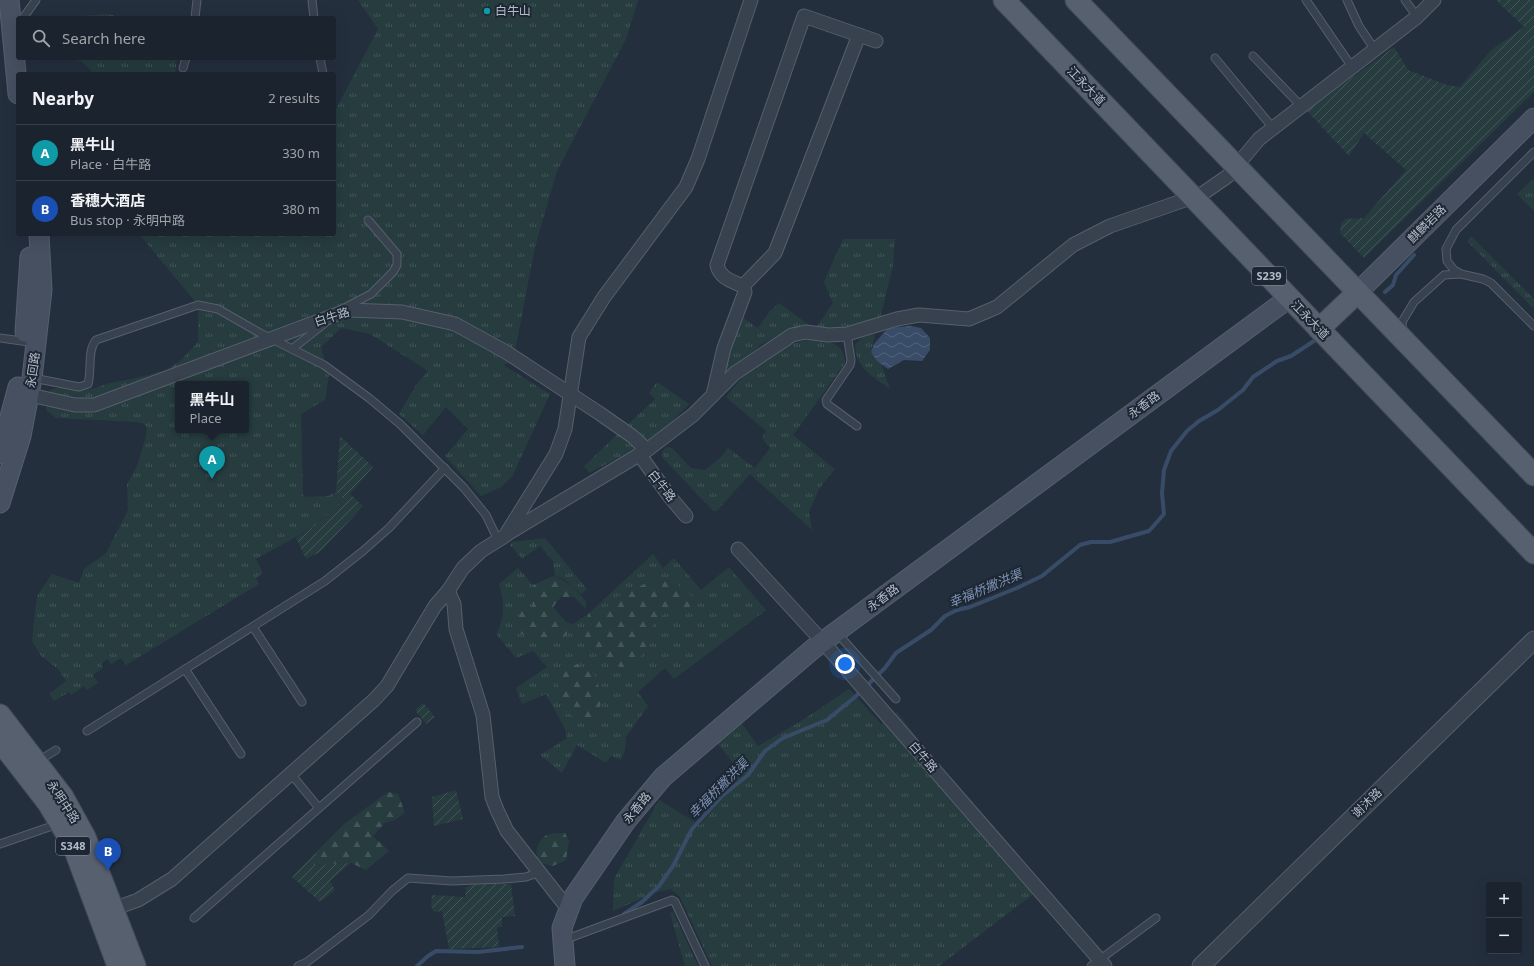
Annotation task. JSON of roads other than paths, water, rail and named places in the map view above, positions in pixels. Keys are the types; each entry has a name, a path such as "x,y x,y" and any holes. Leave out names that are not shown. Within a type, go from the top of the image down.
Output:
{"main road":[{"path":"9,0 16,73"},
{"path":"21,0 23,16"},
{"name":"江永大道","path":"1004,0 1534,553"},
{"path":"1076,0 1534,475"},
{"path":"27,60 28,72"},
{"name":"麒麟岩路","path":"1319,329 1534,118"},
{"name":"永回路","path":"0,502 21,436 30,342 31,250 29,236"},
{"name":"永回路","path":"30,342 42,290 39,236"},
{"name":"永香路","path":"565,966 562,928 573,898 626,822 663,777 830,637 1289,298"},
{"name":"永回路","path":"0,454 26,388"},
{"name":"永明中路","path":"0,715 63,797 86,837 135,966"},
{"name":"永明中路","path":"0,741 48,803 73,845 118,966"}],"street":[{"path":"504,536 556,454 565,429 579,337 590,317 686,187 698,159 751,0"},
{"path":"113,909 138,900 172,879 388,686 428,616 448,591 463,568 481,552 504,536 643,452 692,415 735,373 792,335 806,332 828,335 848,334 920,315 969,318 997,307 1073,245 1110,226 1192,196 1202,194 1228,176 1259,139 1417,17 1434,0"},
{"path":"713,395 724,348 745,292 743,286 723,277 719,272 717,265 804,16 876,41"},
{"path":"743,286 775,254 859,35"},
{"name":"白牛路","path":"26,388 75,405 94,405 348,310 402,312 455,324 506,352 632,436 670,497 686,516"},
{"name":"白牛路","path":"738,550 830,637 863,689 1098,964"},
{"path":"448,591 454,604 456,629 483,715 492,797 507,831 569,910"},
{"name":"谢沐路","path":"1201,966 1534,640"}],"lane":[{"path":"24,16 36,0"},
{"path":"195,16 197,0"},
{"path":"312,0 314,16"},
{"path":"1306,0 1352,67"},
{"path":"1347,0 1359,26 1375,50"},
{"path":"1405,0 1417,17"},
{"path":"1253,56 1301,106"},
{"path":"1215,58 1273,128"},
{"path":"183,68 185,60"},
{"path":"320,60 323,72"},
{"path":"1461,274 1454,270 1447,261 1446,249 1456,230 1534,152"},
{"path":"292,349 345,307 371,294 393,272 397,265 397,254 368,220"},
{"path":"1413,350 1403,332 1402,322 1406,313 1414,302 1444,275 1461,274 1477,276 1491,284 1534,326"},
{"path":"26,388 79,387 88,384 91,375 92,345 96,340 198,305 218,310 324,365 369,398 400,424 474,499 486,515 496,536 504,536"},
{"path":"848,334 851,360 850,365 826,400 827,404 857,426"},
{"path":"0,338 30,342"},
{"path":"86,731 309,592 363,552 389,528 444,468"},
{"path":"253,627 302,702"},
{"path":"830,637 871,671 896,699"},
{"path":"185,670 241,754"},
{"path":"194,918 417,722"},
{"path":"36,763 56,750"},
{"path":"291,774 319,808"},
{"path":"0,844 60,823"},
{"path":"298,966 307,962 369,915 395,888 408,878 452,881 504,879 526,877 540,872"},
{"path":"562,941 672,900 675,902 705,966"},
{"path":"1098,964 1156,918"}],"water":[{"path":"911,326 921,328 930,338 930,350 922,361 904,360 888,369 877,361 871,352 874,344 888,328"}],"waterway":[{"name":"幸福桥撇洪渠","path":"1385,292 1393,285 1396,275 1414,255"},
{"name":"幸福桥撇洪渠","path":"624,914 642,902 659,886 673,866 692,829 722,796 748,775 765,751 783,738 827,720 855,697 885,668 896,653 931,630 945,616 957,610 970,607 1017,588 1042,576 1080,545 1091,542 1110,542 1149,531 1164,514 1162,493 1164,470 1171,451 1187,431 1199,421 1218,410 1243,390 1253,377 1277,361 1291,356 1314,341"},
{"name":"幸福桥撇洪渠","path":"417,966 436,951 478,952 522,947"}],"place":[{"name":"白牛山","path":"487,11"},
{"name":"黑牛山","path":"212,479"},
{"name":"香穗大酒店","path":"108,871"}]}
